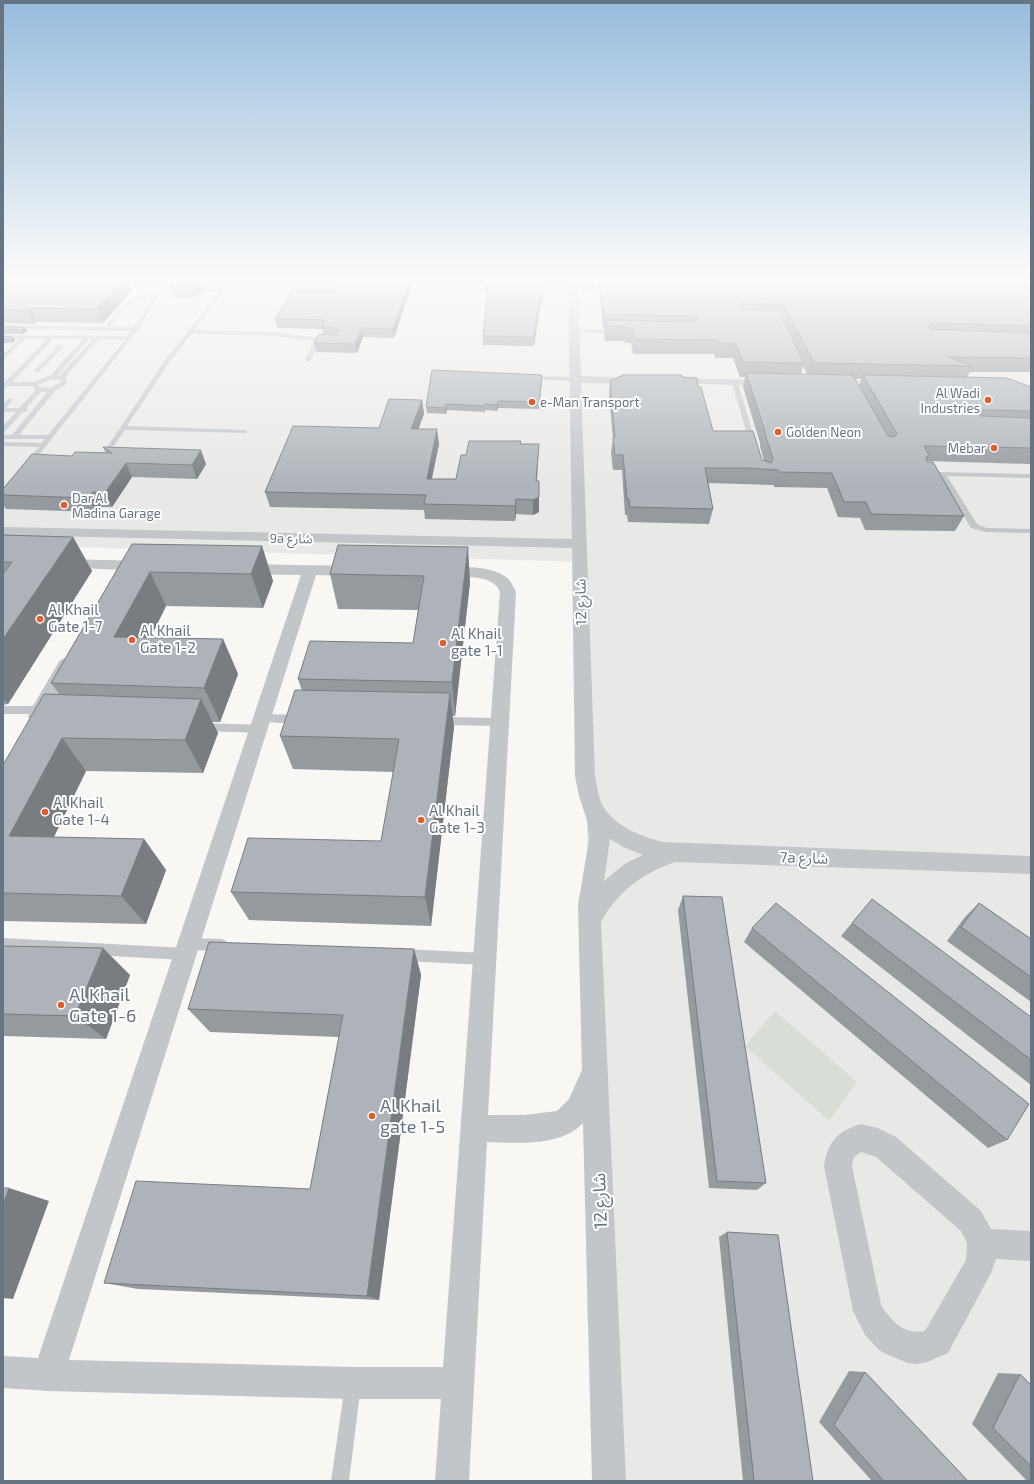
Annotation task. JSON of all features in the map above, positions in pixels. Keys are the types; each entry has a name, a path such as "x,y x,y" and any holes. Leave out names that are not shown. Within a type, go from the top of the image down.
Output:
{"street":[{"name":"شارع 12","path":"574,349 585,776 592,808 597,820 600,840 591,890 590,921 609,1481"},
{"path":"575,380 785,383"},
{"name":"9a شارع","path":"3,531 579,544"},
{"path":"43,564 118,572 169,567"},
{"path":"224,568 373,572"},
{"path":"48,1375 310,570"},
{"path":"427,573 488,575 500,580 507,587 486,959 452,1481"},
{"path":"38,720 75,648"},
{"name":"7a شارع","path":"592,808 607,825 626,839 642,846 675,853 1031,865"},
{"path":"590,921 606,893 626,875 644,864 675,853"},
{"path":"474,1128 546,1127 562,1123 577,1109 596,1068"},
{"path":"861,1138 874,1140 886,1147 971,1221 982,1243 981,1263 937,1342 929,1348 919,1350 907,1348 897,1344 876,1326 869,1314 838,1166 842,1149 853,1139 861,1138"},
{"path":"982,1243 1031,1246"},
{"path":"3,1372 48,1375 353,1383 458,1383"}],"lane":[{"path":"3,358 12,349"},
{"path":"5,386 41,349"},
{"path":"37,371 57,349"},
{"path":"52,377 77,349"},
{"path":"61,378 87,349"},
{"path":"21,473 120,349"},
{"path":"111,446 160,372 177,349"},
{"path":"308,360 313,349"},
{"path":"50,357 80,357"},
{"path":"3,430 42,380 52,377 64,379 64,383 53,389 14,437"},
{"path":"520,378 575,380"},
{"path":"735,383 756,452"},
{"path":"5,386 53,389"},
{"path":"3,409 10,400"},
{"path":"3,409 35,410"},
{"path":"123,428 245,432"},
{"path":"3,437 50,437"},
{"path":"3,444 44,445"},
{"path":"930,474 1031,476"},
{"path":"943,474 974,526 986,530 1031,531"},
{"path":"3,710 38,720"},
{"path":"190,726 261,724 310,719"},
{"path":"428,721 499,722"},
{"path":"3,944 186,949 235,946"},
{"path":"392,954 486,959"},
{"path":"340,1481 353,1383"}],"shaded area":[{"path":"3,349 1031,349 1031,1481 604,1481 587,1313 587,562 3,545"},
{"path":"775,1011 857,1082 829,1121 745,1046"}],"building":[{"path":"738,349 797,349 804,363 743,362"},
{"path":"807,349 1031,349 1031,358 948,357 973,366 814,363"},
{"path":"432,370 542,375 539,402 498,401 497,405 485,404 484,406 446,404 445,408 426,407"},
{"path":"746,373 853,375 888,436 894,437 897,434 863,375 1007,378 1031,387 1031,411 983,410 979,413 981,416 1031,418 1031,448 924,446 929,455 926,457 927,462 933,462 964,516 871,514 866,502 844,502 832,473 779,472 778,470 746,468 705,468 713,509 630,507 629,499 627,499 623,455 615,455 613,437 615,437 610,381 623,375 682,375 682,377 697,378 698,387 701,387 713,431 753,431 762,460 771,463 773,459"},
{"path":"389,399 422,400 411,429 437,429 427,479 456,479 461,455 466,455 469,441 521,441 520,444 539,444 536,481 539,481 539,497 533,500 516,499 515,506 424,504 426,495 265,492 293,426 379,428"},
{"path":"103,447 201,450 192,465 126,463 105,493 93,492 89,498 3,495 3,489 32,454 72,456 75,452 112,453"},
{"path":"3,535 73,537 3,639 3,574 12,562 3,562"},
{"path":"132,544 262,546 251,574 150,572 114,637 223,639 204,688 51,683"},
{"path":"338,545 468,547 452,682 298,679 310,641 413,643 424,576 330,574"},
{"path":"295,690 450,693 425,897 231,892 248,838 381,841 399,739 280,736"},
{"path":"44,694 201,699 185,740 62,738 9,836 144,839 121,896 3,893 3,765"},
{"path":"683,896 722,897 766,1183 717,1181"},
{"path":"872,899 1031,1017 1031,1060 852,923"},
{"path":"776,903 1029,1104 1007,1140 752,928"},
{"path":"979,903 1031,939 1031,977 961,927"},
{"name":"Al Khail gate 1-5","path":"209,942 414,949 367,1296 104,1283 136,1181 310,1189 343,1015 188,1009"},
{"path":"3,946 103,948 75,1016 3,1014"},
{"path":"3,1188 9,1188 3,1204"},
{"path":"727,1232 778,1235 813,1481 754,1481"},
{"path":"865,1372 968,1481 884,1481 834,1425"},
{"path":"1020,1374 1031,1385 1031,1466 993,1428"}],"place":[{"name":"Al Wadi Industries","path":"988,400"},
{"name":"e-Man Transport","path":"532,402"},
{"name":"Golden Neon","path":"778,432"},
{"name":"Mebar","path":"994,448"},
{"name":"Dar Al Madina Garage","path":"64,505"},
{"name":"Al Khail Gate 1-7","path":"40,619"},
{"name":"Al Khail Gate 1-2","path":"132,640"},
{"name":"Al Khail gate 1-1","path":"443,643"},
{"name":"Al Khail Gate 1-4","path":"45,812"},
{"name":"Al Khail Gate 1-3","path":"421,820"},
{"name":"Al Khail Gate 1-6","path":"61,1005"},
{"name":"Al Khail gate 1-5","path":"372,1116"}]}
